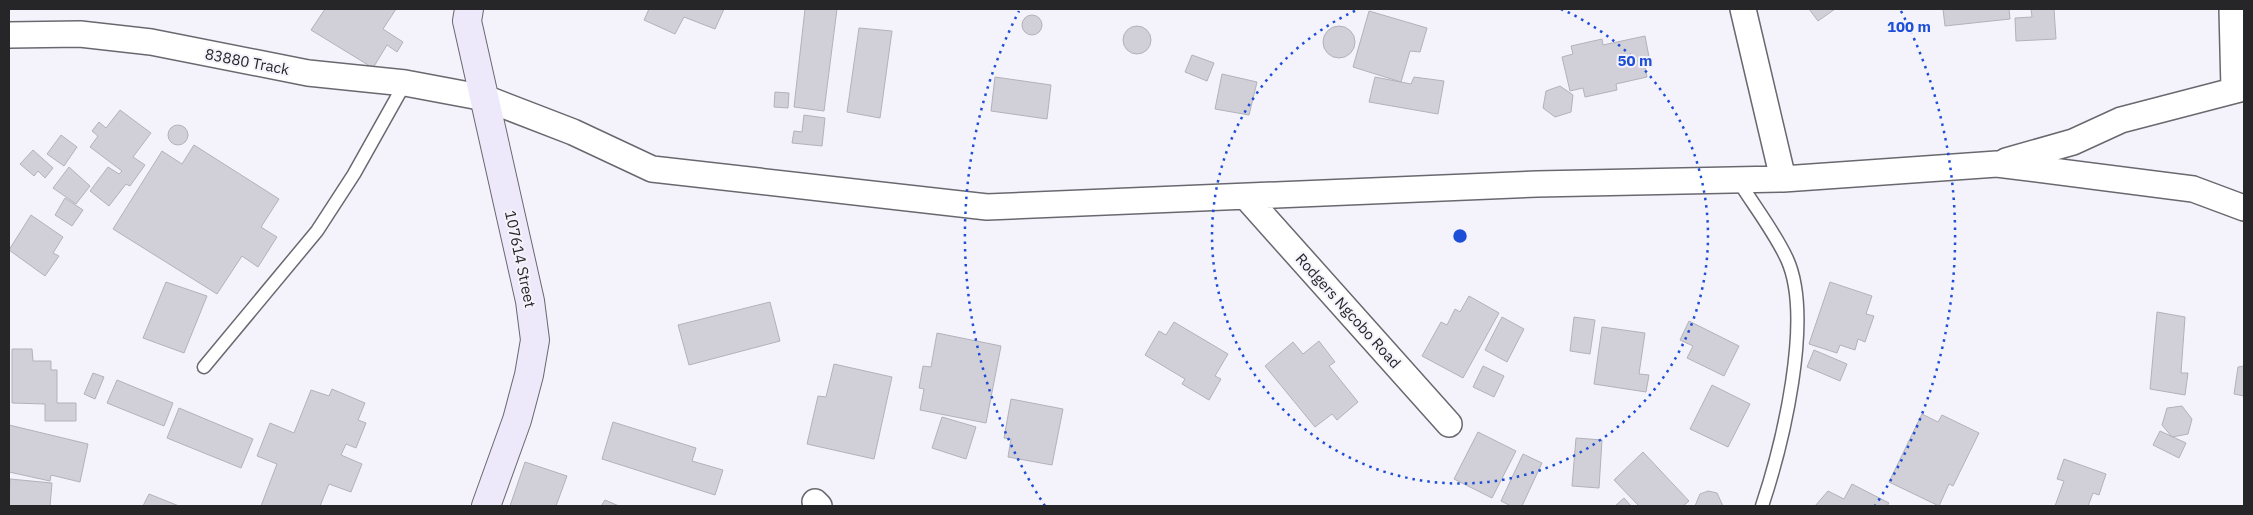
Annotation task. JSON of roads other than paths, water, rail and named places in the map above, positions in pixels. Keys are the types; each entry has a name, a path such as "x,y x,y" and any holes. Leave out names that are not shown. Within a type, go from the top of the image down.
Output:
{"street":[{"name":"107614 Street","path":"468,9 467,21 530,301 535,340 530,375 517,420 486,506"},
{"path":"1743,9 1783,179"},
{"path":"1997,164 2073,142 2122,120 2239,89 2232,9"},
{"name":"83880 Track","path":"9,35 80,34 151,42 299,72 405,83 485,98 572,132 652,169 987,207 1248,198 1537,184 1783,179 1997,164"},
{"path":"1997,164 2193,189 2244,208"},
{"name":"Rodgers Ngcobo Road","path":"1248,198 1449,424"}],"lane":[{"path":"204,367 317,231 354,174 405,83"},
{"path":"1738,180 1787,258 1794,279 1796,306 1796,335 1790,395 1784,430 1762,506"}]}
